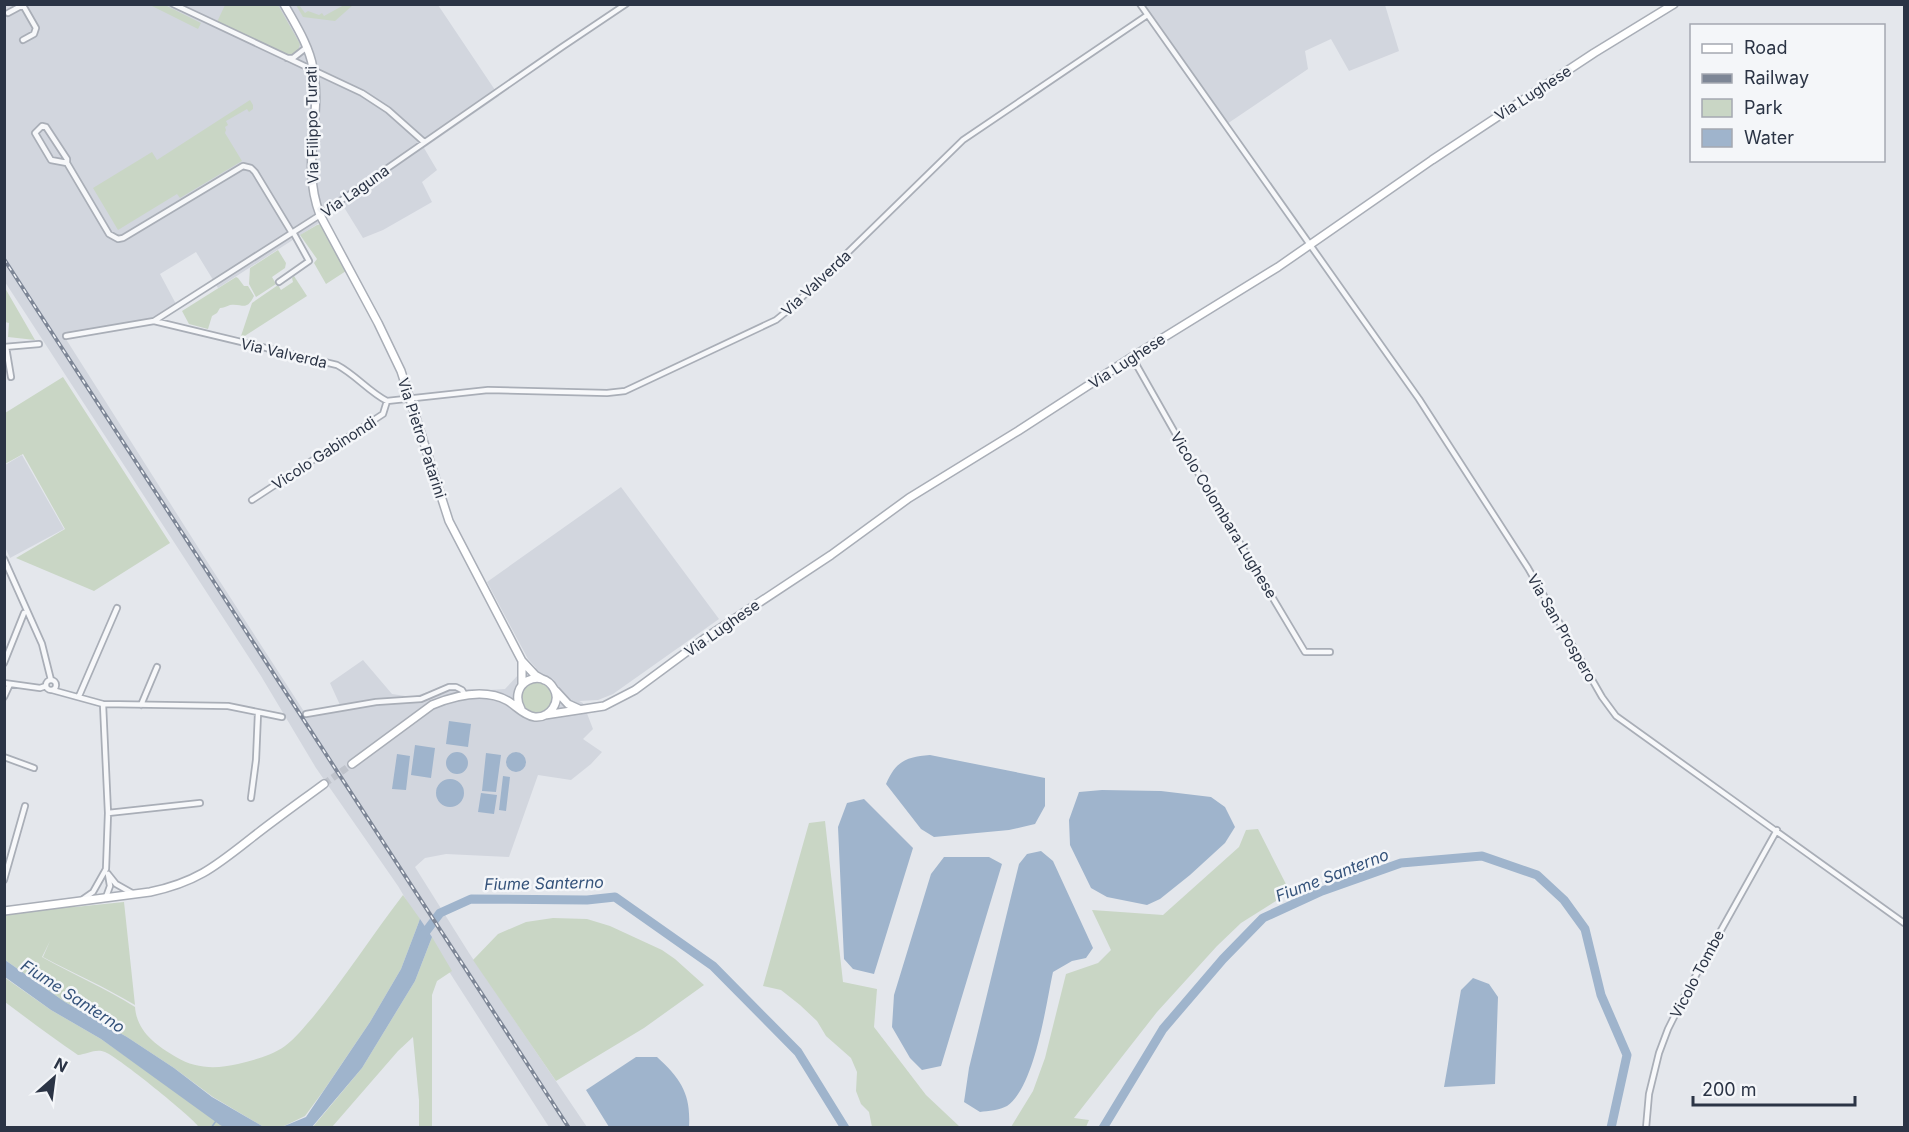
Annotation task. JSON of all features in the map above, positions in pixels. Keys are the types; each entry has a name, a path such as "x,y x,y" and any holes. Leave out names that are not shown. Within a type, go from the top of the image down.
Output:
{"main road":[{"name":"Via Lughese","path":"501,698 531,716 604,706 635,690 704,639 831,555 909,498 1310,246 1441,154 1594,53 1674,4"},
{"name":"Via Filippo Turati","path":"284,5 307,47 314,70 311,183 320,215"},
{"name":"Via Pietro Patarini","path":"320,215 391,349 410,397 449,522 522,661 535,675 544,680"},
{"name":"Via Pietro Patarini","path":"521,686 522,661"},
{"path":"351,764 432,705 465,695 501,698 532,678 544,680 568,704 579,710"},
{"path":"521,686 517,699 521,709"},
{"path":"545,715 550,712 556,701 554,689"},
{"path":"4,911 173,887 198,877 220,864 324,784"}],"street":[{"path":"173,4 371,99 388,110 424,142"},
{"name":"Via Laguna","path":"66,336 154,321 320,215 626,4"},
{"path":"1140,4 1146,16 1310,246"},
{"path":"8,13 21,6 24,7 36,28 34,34 23,40"},
{"name":"Via Valverda","path":"154,321 337,365 378,396 387,400 488,390 607,393 625,390 776,320 963,140 1146,16"},
{"path":"285,58 293,58 307,47"},
{"path":"67,163 51,160 35,133 37,129 42,126 46,127 67,159 67,163 109,234 118,239 243,166 251,168 309,261 279,282"},
{"path":"59,162 63,153"},
{"name":"Via San Prospero","path":"1310,246 1419,399 1528,568 1602,697 1616,716 1905,923"},
{"path":"11,377 5,347 39,344"},
{"name":"Vicolo Colombara Lughese","path":"1132,357 1305,652 1329,652"},
{"name":"Vicolo Gabinondi","path":"252,500 384,414 387,400"},
{"path":"4,559 39,636 54,687 104,704 228,706 282,717"},
{"path":"79,696 117,608"},
{"path":"4,663 24,613"},
{"path":"141,705 157,667"},
{"path":"4,698 7,683 40,688 46,686 51,680"},
{"path":"46,686 48,689 54,687"},
{"path":"306,714 376,702 421,699 449,687 456,687 465,695"},
{"path":"104,704 108,813 107,871 110,886 106,897"},
{"path":"251,798 256,760 258,713"},
{"path":"4,757 34,768"},
{"path":"108,813 200,803"},
{"path":"4,880 25,806"},
{"name":"Vicolo Tombe","path":"1646,1128 1649,1094 1659,1053 1668,1029 1777,830"},
{"path":"107,871 116,884 132,893"},
{"path":"80,901 93,892 107,871"},
{"path":"102,879 101,885 106,897"}],"shaded area":[{"path":"4,5 438,5 499,96 424,148 437,170 422,182 432,202 383,230 363,238 342,204 331,205 327,218 218,288 196,252 160,274 176,304 157,319 64,336 305,713 340,705 330,683 363,660 392,694 412,697 453,684 463,689 505,689 519,674 536,668 528,659 487,582 621,487 719,619 613,694 598,700 579,701 583,703 593,729 583,739 602,752 571,780 538,775 509,857 446,854 425,858 415,867 469,953 587,1127 549,1127 448,970 398,886 316,768 261,676 5,282"},
{"path":"1138,5 1385,5 1399,51 1349,71 1331,39 1305,51 1308,69 1224,126 1178,65"},
{"path":"22,455 64,529 10,558 5,547 5,465"}],"green space":[{"path":"150,5 165,5 201,23 198,29"},
{"path":"225,5 278,5 300,44 298,51 294,55 286,54 217,22"},
{"path":"296,5 299,5 305,13 308,11 319,15 322,13 324,16 344,5 353,5 335,21 303,17"},
{"path":"250,100 253,109 249,112 247,109 226,121 228,125 225,127 225,133 242,161 180,198 177,194 118,230 93,188 152,152 157,160"},
{"path":"321,224 346,271 326,284 314,263 317,259 300,235"},
{"path":"278,250 286,263 285,268 272,277 276,284 256,297 249,284 250,268"},
{"path":"294,276 307,296 240,339 252,303 278,285 281,290 293,282"},
{"path":"236,277 244,286 248,286 254,296 249,304 220,308 212,316 208,329 189,324 182,311"},
{"path":"5,288 35,340 8,337 9,323 5,322"},
{"path":"63,377 170,543 94,591 16,558 65,529 23,454 5,464 5,413"},
{"path":"536,682 547,687 552,698 547,709 536,714 525,709 520,698 525,687"},
{"path":"825,821 843,982 877,989 874,1027 926,1095 960,1127 872,1127 869,1112 861,1104 856,1091 857,1072 851,1058 826,1036 817,1021 800,1005 781,990 763,986 809,823"},
{"path":"1258,829 1290,892 1241,923 1157,1012 1074,1118 1089,1120 1086,1127 1011,1127 1033,1091 1045,1058 1066,974 1098,963 1111,950 1092,910 1163,915 1239,847 1246,830"},
{"path":"403,895 420,919 401,969 370,1022 305,1116 282,1127 262,1126 213,1097 127,1037 65,1002 5,960 5,914 74,904 75,907 124,902 135,1005 43,957 50,941 42,957 135,1007 139,1024 144,1031 161,1048 176,1057 199,1066 230,1066 268,1055 292,1040 325,1002"},
{"path":"553,918 587,919 610,926 662,950 704,985 644,1028 556,1081 473,960 498,934 526,922"},
{"path":"432,937 452,971 437,981 432,995 432,1127 419,1127 413,1037 332,1127 312,1128 362,1068 415,981"},
{"path":"4,977 51,1010 101,1039 226,1127 199,1127 124,1064 105,1052 95,1051 78,1055 5,1002"}],"water":[{"path":"449,721 471,724 468,747 446,744"},
{"path":"415,745 435,748 431,778 411,775"},
{"path":"457,752 465,755 468,763 465,771 457,774 449,771 446,763 449,755"},
{"path":"516,752 523,755 526,762 523,769 516,772 509,769 506,762 509,755"},
{"path":"486,753 501,755 496,792 482,791"},
{"path":"397,754 410,756 406,790 392,789"},
{"path":"930,755 1045,778 1045,806 1035,824 1009,830 934,837 921,829 886,784 898,765 914,757"},
{"path":"503,776 510,777 506,811 499,810"},
{"path":"450,779 460,783 464,793 460,803 450,807 440,803 436,793 440,783"},
{"path":"1161,791 1211,797 1225,807 1235,827 1225,843 1160,899 1147,905 1107,897 1091,888 1070,845 1069,820 1079,792"},
{"path":"481,793 497,795 494,814 478,812"},
{"path":"864,799 913,848 874,974 853,969 844,959 838,827 847,803"},
{"path":"1041,851 1053,861 1093,948 1086,958 1072,961 1053,972 1038,1044 1025,1082 1017,1096 1007,1106 980,1112 964,1102 969,1068 1019,864 1027,854"},
{"path":"944,857 989,857 1002,864 941,1066 922,1070 910,1058 892,1027 894,995 931,874"},
{"path":"420,919 432,937 415,981 362,1068 312,1127 282,1127 306,1117 370,1022 401,969"},
{"path":"5,960 65,1002 127,1037 174,1068 212,1097 262,1126 278,1127 226,1128 220,1125 101,1039 51,1010 5,977"},
{"path":"1473,978 1489,984 1498,997 1495,1084 1444,1087 1461,990"},
{"path":"636,1057 657,1057 678,1080 686,1096 689,1127 609,1127 586,1090"}],"waterway":[{"name":"Fiume Santerno","path":"1103,1128 1163,1029 1223,959 1263,918 1322,891 1401,863 1482,856 1537,875 1564,900 1585,929 1601,995 1627,1055 1611,1128"},
{"name":"Fiume Santerno","path":"421,938 440,913 471,899 587,900 615,897 713,966 798,1052 845,1128"},
{"path":"211,1128 216,1121"}],"tunnel":[{"path":"324,784 352,764"}],"railway":[{"path":"4,259 569,1128"}]}
